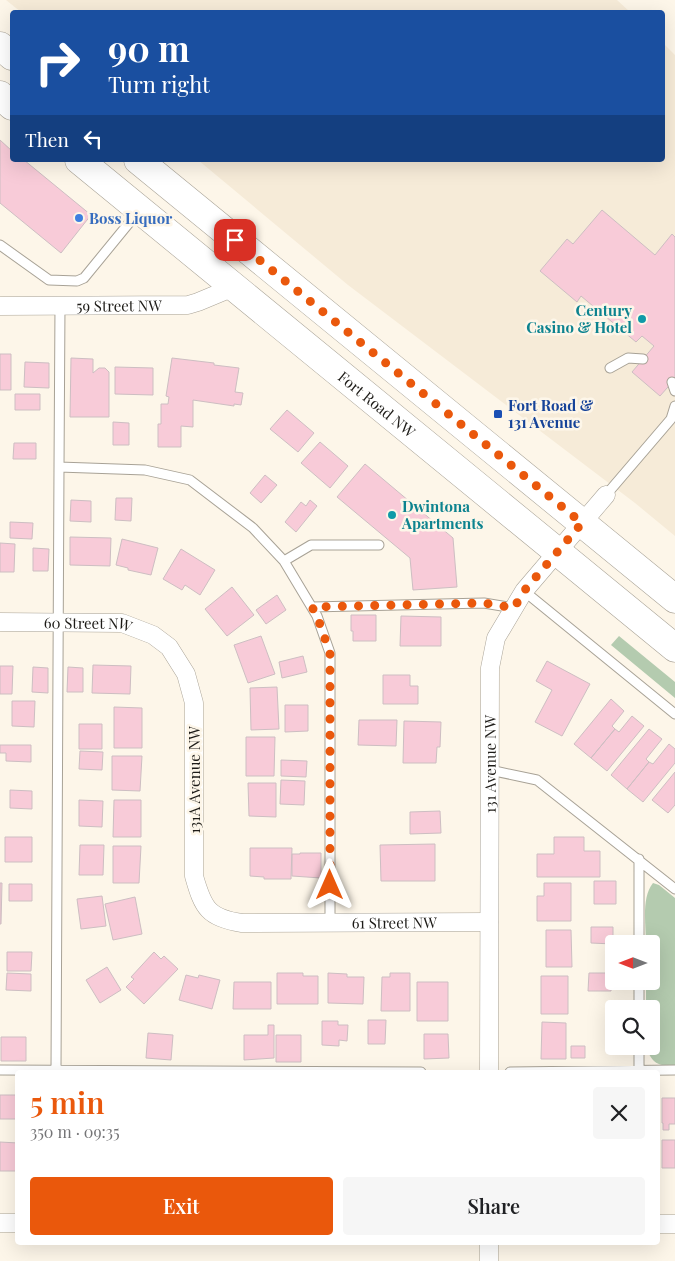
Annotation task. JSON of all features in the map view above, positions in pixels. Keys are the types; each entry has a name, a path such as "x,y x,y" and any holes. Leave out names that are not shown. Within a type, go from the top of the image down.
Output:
{"main road":[{"path":"0,46 10,54"},
{"path":"0,95 10,104"},
{"name":"Fort Road NW","path":"81,162 675,648"},
{"path":"140,162 675,599"}],"street":[{"name":"59 Street NW","path":"0,306 188,305 234,287"},
{"name":"131 Avenue NW","path":"489,1070 490,668 496,638 524,591 606,495"},
{"name":"60 Street NW","path":"0,622 122,623 153,635 169,648"},
{"name":"131A Avenue NW","path":"169,648 186,674 194,703 194,876 200,898 211,914"},
{"name":"61 Street NW","path":"211,914 225,921 242,923 489,922"},
{"path":"0,1223 15,1223"},
{"path":"660,1224 675,1224"},
{"path":"489,1245 489,1261"}],"lane":[{"path":"0,245 49,280 77,281 84,278 140,210"},
{"path":"0,1070 56,1070 60,306"},
{"path":"610,368 628,358 643,359"},
{"path":"606,495 671,419 675,406"},
{"path":"59,466 145,470 190,480 253,528 284,561 312,607 330,653 330,922"},
{"path":"284,561 311,545 379,545"},
{"path":"524,591 675,714"},
{"path":"312,607 484,603 514,608"},
{"path":"490,770 537,780 675,889"},
{"path":"639,860 639,935"},
{"path":"639,1055 639,1070 675,1070"}],"shaded area":[{"path":"6,0 617,0 628,10 18,10"},
{"path":"665,45 675,55 675,536 635,503 348,285 200,162 665,162"}],"green space":[{"path":"619,636 675,682 675,698 611,645"},
{"path":"653,883 659,885 675,898 675,1066 660,1065 650,1055 660,1055 660,1000 646,1000 646,990 660,990 660,935 646,935 645,912 649,889"}],"building":[{"path":"0,140 10,149 10,162 26,162 91,215 61,253 0,203"},
{"name":"Century Casino & Hotel","path":"602,210 655,255 672,234 675,237 675,379 660,396 632,372 654,346 642,336 636,342 581,296 577,302 540,271 567,239 573,244"},
{"path":"0,354 11,354 11,390 0,390"},
{"path":"71,358 93,359 93,373 99,368 105,368 109,372 109,417 70,417"},
{"path":"172,358 239,368 235,392 243,393 241,405 234,404 234,406 193,400 193,427 181,426 181,447 158,447 158,424 161,424 161,404 168,404 169,397 166,396"},
{"path":"25,362 49,363 49,388 24,387"},
{"path":"115,367 153,368 153,395 115,394"},
{"path":"15,394 40,394 40,410 15,410"},
{"path":"287,410 314,433 298,452 270,429"},
{"path":"113,422 129,423 129,445 113,445"},
{"path":"320,442 348,466 330,488 301,463"},
{"path":"14,443 36,443 36,459 13,459"},
{"name":"Dwintona Apartments","path":"365,464 453,538 457,587 413,590 410,558 337,497"},
{"path":"265,475 277,485 261,503 250,493"},
{"path":"116,498 132,498 131,521 115,520"},
{"path":"71,500 91,501 91,522 70,521"},
{"path":"310,500 317,506 296,532 285,522 301,502 306,506"},
{"path":"10,522 33,523 32,539 10,538"},
{"path":"70,537 111,538 110,566 70,565"},
{"path":"122,539 158,548 151,575 128,570 128,568 116,565"},
{"path":"0,543 15,544 14,572 0,572"},
{"path":"33,548 49,549 48,571 33,571"},
{"path":"181,549 215,570 200,595 185,585 182,590 163,579"},
{"path":"232,587 254,615 227,636 205,609"},
{"path":"277,595 286,610 266,624 256,610"},
{"path":"351,615 376,615 376,641 353,641"},
{"path":"401,616 441,617 441,646 400,646"},
{"path":"261,636 275,674 248,683 234,645"},
{"path":"303,656 307,672 282,678 279,662"},
{"path":"547,661 590,684 562,736 535,722 552,690 536,681"},
{"path":"93,665 131,666 130,694 92,693"},
{"path":"0,666 13,666 12,694 0,694"},
{"path":"33,667 48,668 48,693 32,692"},
{"path":"68,667 83,668 83,692 67,692"},
{"path":"383,675 410,675 410,686 418,686 418,704 383,704"},
{"path":"277,687 279,729 251,730 250,688"},
{"path":"611,699 624,711 612,726 615,729 591,758 574,744"},
{"path":"12,701 35,701 34,727 12,726"},
{"path":"285,705 308,705 308,731 285,732"},
{"path":"114,707 142,708 142,748 114,748"},
{"path":"632,716 644,726 607,771 591,758 615,729 619,732"},
{"path":"359,720 397,720 396,746 358,745"},
{"path":"404,721 441,722 440,747 437,747 436,763 403,763"},
{"path":"79,724 102,724 102,749 79,749"},
{"path":"649,729 662,739 646,759 649,762 627,789 611,775"},
{"path":"246,737 275,737 274,776 246,776"},
{"path":"669,744 675,749 675,763 643,802 627,789 649,762 653,764"},
{"path":"0,745 31,745 31,762 6,761 6,753 0,753"},
{"path":"80,751 103,752 102,770 79,769"},
{"path":"112,756 142,756 140,791 112,790"},
{"path":"281,760 307,761 306,777 281,776"},
{"path":"675,772 675,805 668,813 652,800"},
{"path":"281,780 305,781 304,805 280,804"},
{"path":"248,783 276,783 276,817 249,816"},
{"path":"10,790 32,791 32,809 10,808"},
{"path":"79,800 103,801 102,827 79,826"},
{"path":"114,800 141,800 141,837 113,837"},
{"path":"440,811 441,833 410,834 410,812"},
{"path":"5,837 32,837 32,862 5,862"},
{"path":"554,837 584,837 584,851 600,851 600,877 537,877 537,854 554,854"},
{"path":"435,844 435,881 381,881 380,845"},
{"path":"80,845 104,845 103,875 79,875"},
{"path":"113,846 141,846 139,883 113,883"},
{"path":"250,848 292,848 291,879 264,879 264,877 250,876"},
{"path":"321,853 321,878 292,876 292,854"},
{"path":"594,881 616,881 616,904 594,904"},
{"path":"0,883 2,883 1,924 0,924"},
{"path":"544,883 571,883 571,921 537,921 537,896 544,896"},
{"path":"9,884 32,884 32,901 9,901"},
{"path":"102,896 106,926 81,929 77,899"},
{"path":"135,897 142,934 113,940 105,904"},
{"path":"591,927 613,927 613,935 605,935 605,944 591,943"},
{"path":"546,930 571,930 572,967 546,967"},
{"path":"7,952 32,952 31,971 7,971"},
{"path":"154,952 161,959 164,956 178,969 144,1004 126,987 134,979 131,977"},
{"path":"107,967 121,990 100,1003 86,980"},
{"path":"7,973 31,974 31,991 6,990"},
{"path":"277,973 303,973 303,976 318,976 318,1004 277,1004"},
{"path":"328,973 347,974 347,977 364,977 363,1004 328,1003"},
{"path":"390,973 410,973 410,1011 381,1011 382,977 390,977"},
{"path":"589,973 605,973 605,990 611,991 588,991"},
{"path":"186,975 198,978 199,975 220,980 212,1009 179,1000"},
{"path":"541,976 568,976 568,1014 541,1014"},
{"path":"234,982 271,982 271,1009 233,1009"},
{"path":"417,982 448,982 448,1021 417,1021"},
{"path":"368,1020 386,1020 385,1044 368,1044"},
{"path":"322,1021 338,1021 338,1025 348,1025 347,1041 339,1040 339,1046 322,1045"},
{"path":"542,1022 566,1023 566,1059 541,1059"},
{"path":"268,1025 274,1025 274,1058 244,1060 244,1035 268,1035"},
{"path":"148,1033 173,1035 171,1060 146,1058"},
{"path":"424,1034 448,1034 449,1058 424,1059"},
{"path":"276,1035 301,1035 301,1062 276,1062"},
{"path":"1,1037 26,1037 26,1061 1,1061"},
{"path":"571,1046 585,1046 585,1058 571,1058"},
{"path":"0,1095 15,1095 15,1119 0,1119"},
{"path":"662,1098 675,1098 675,1124 669,1124 669,1130 663,1130"},
{"path":"662,1140 675,1140 675,1168 662,1168"},
{"path":"0,1142 15,1143 15,1171 0,1171"}],"place":[{"name":"Boss Liquor","path":"79,218"},
{"name":"Century Casino & Hotel","path":"642,319"},
{"name":"Fort Road & 131 Avenue","path":"498,414"},
{"name":"Dwintona Apartments","path":"392,515"}],"route":[{"path":"235,240 582,523 524,591 514,608 484,603 312,607 330,653 330,885"}]}
